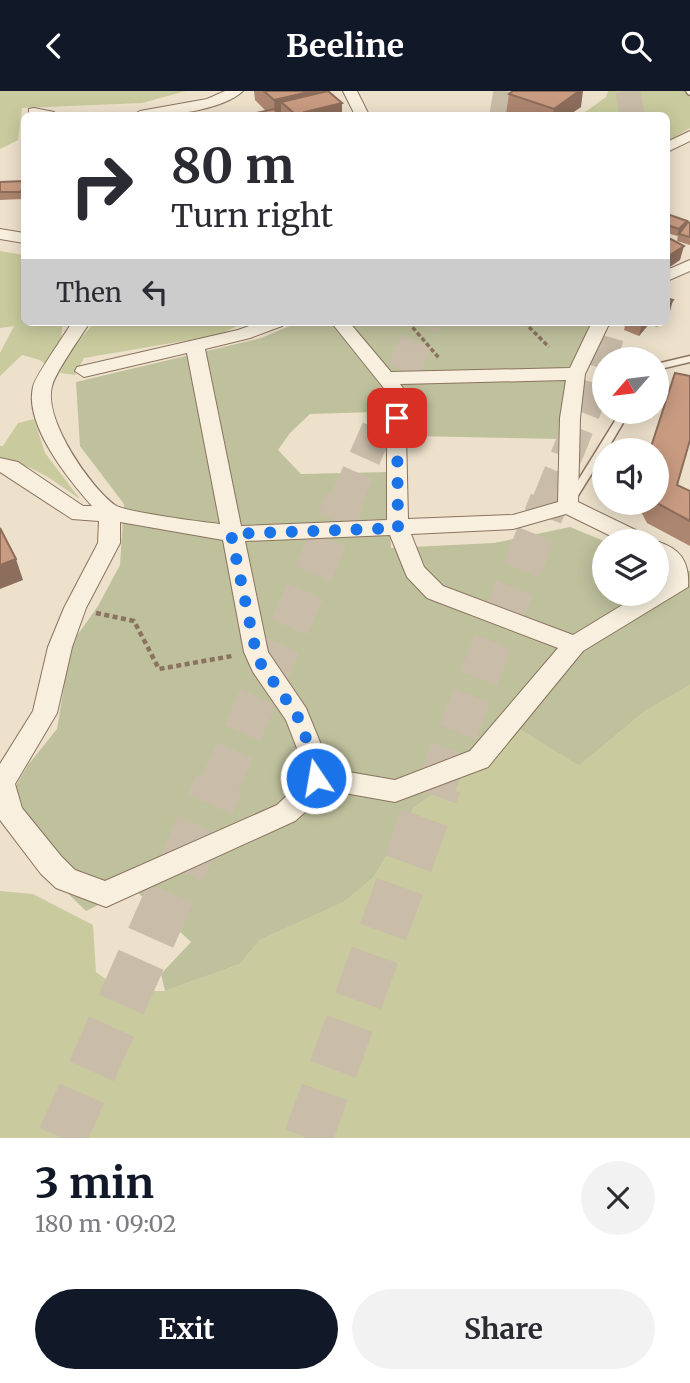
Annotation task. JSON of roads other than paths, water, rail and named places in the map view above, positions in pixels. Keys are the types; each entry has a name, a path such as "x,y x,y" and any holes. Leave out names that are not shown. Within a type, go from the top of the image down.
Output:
{"street":[{"path":"157,112 211,102 236,91"},
{"path":"350,91 360,112"},
{"path":"670,146 690,135"},
{"path":"0,235 21,238"},
{"path":"670,275 690,265"},
{"path":"79,326 42,387 44,414 53,439 83,483 110,513 109,543 75,608 60,647 45,713 2,783 10,813 51,865 66,879 106,894 286,813 301,801 316,778 318,769 297,715 261,664 256,652 195,346"},
{"path":"84,371 244,334 265,326"},
{"path":"343,326 396,391 398,528 415,571 435,592 575,645"},
{"path":"568,506 570,418 576,374 599,326"},
{"path":"388,379 576,374"},
{"path":"0,465 11,467 79,514 110,513 231,534 513,522 568,506 615,529"},
{"path":"669,555 677,559 680,581 669,588"},
{"path":"316,778 395,791 479,759 575,645 639,606"}],"lane":[{"path":"669,364 690,359"},
{"path":"568,506 618,424"}],"tunnel":[{"path":"502,112 506,91"},
{"path":"628,91 632,112"},
{"path":"345,502 423,326"},
{"path":"548,502 591,395 611,326"},
{"path":"219,786 345,501"},
{"path":"436,786 549,501"},
{"path":"62,1138 219,784"},
{"path":"308,1138 437,784"}]}
